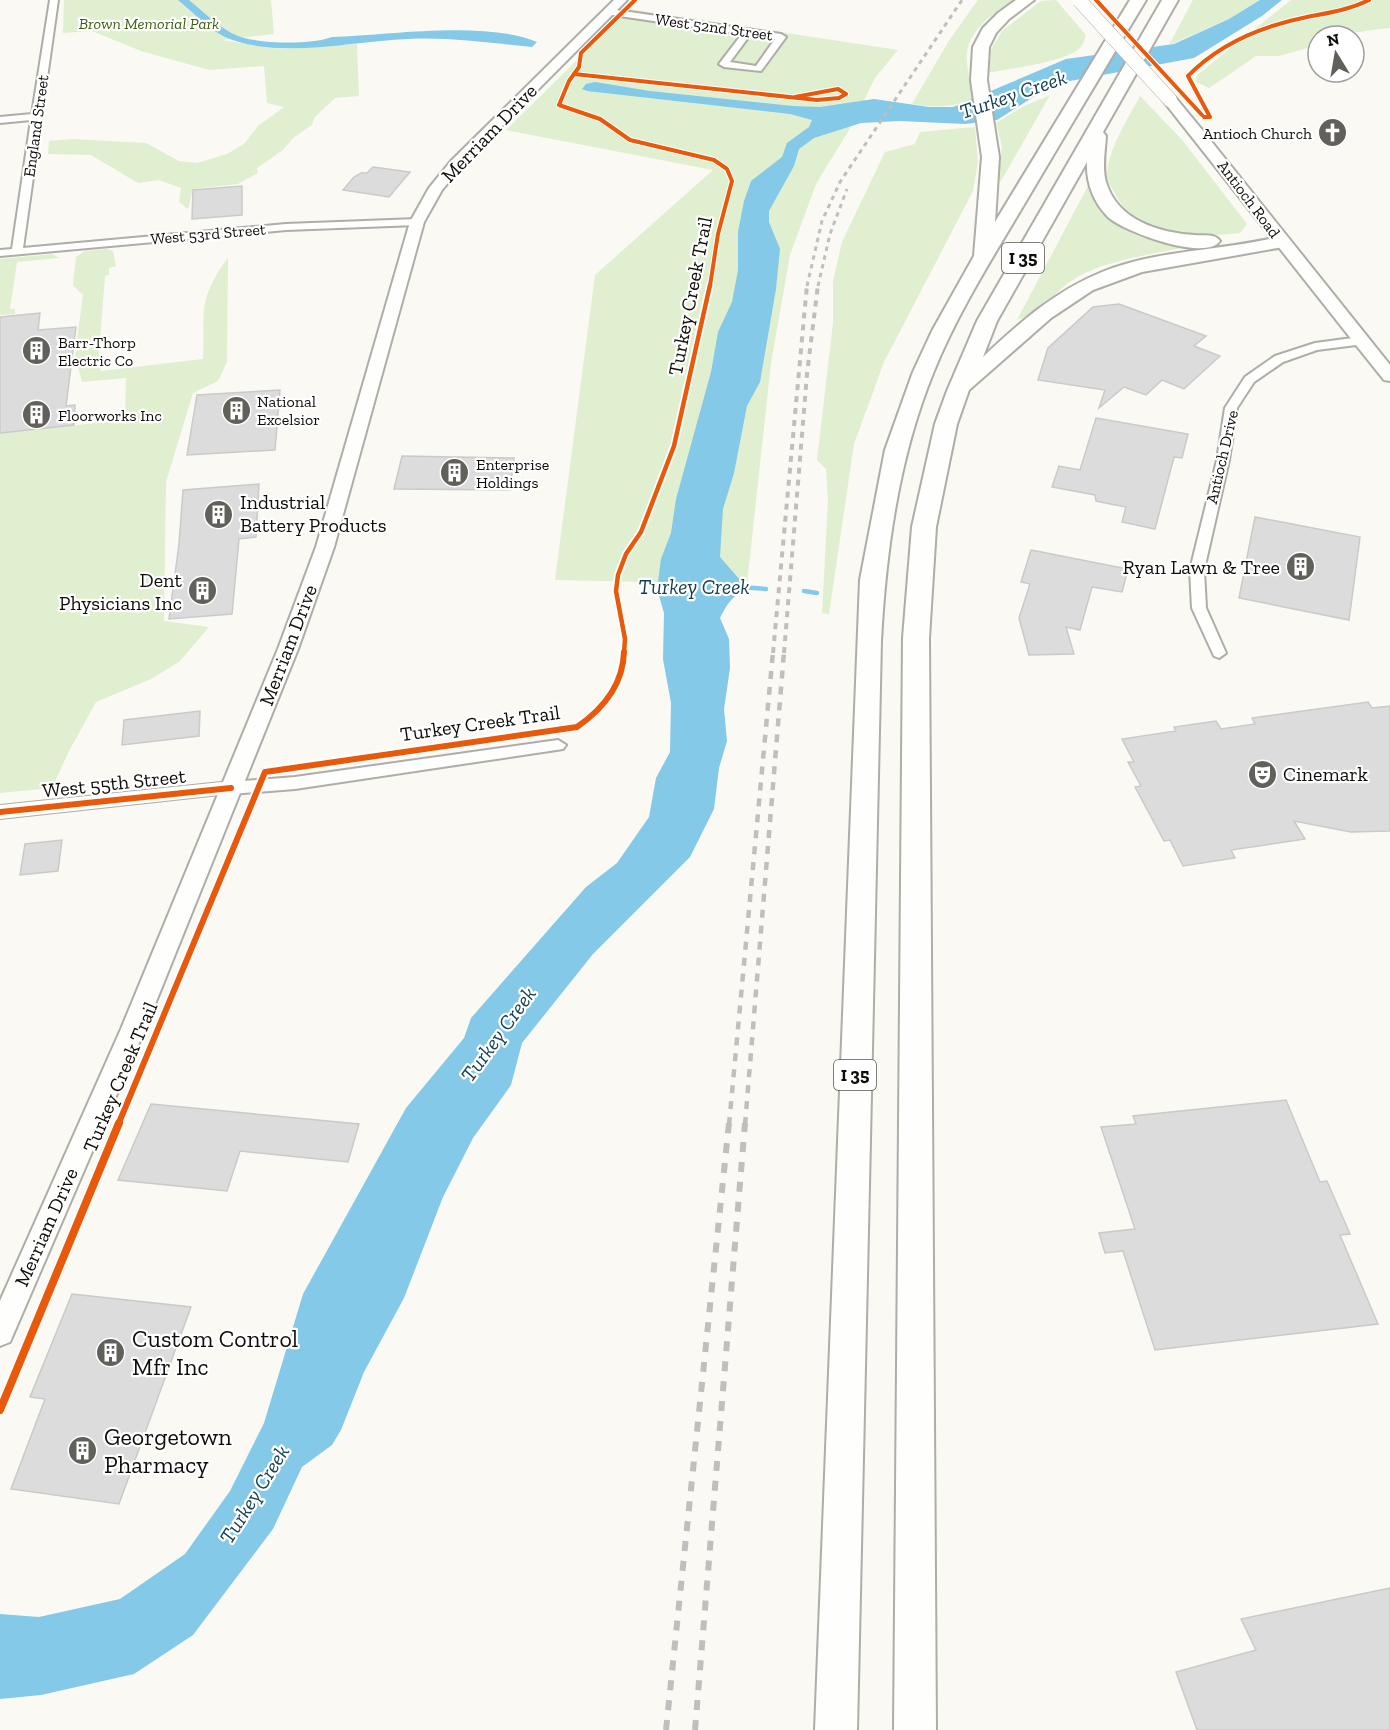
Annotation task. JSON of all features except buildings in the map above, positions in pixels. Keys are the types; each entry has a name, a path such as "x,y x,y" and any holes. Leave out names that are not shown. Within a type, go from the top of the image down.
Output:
{"highway":[{"path":"982,259 990,158 977,69 979,50 1001,17 1026,0"},
{"name":"I 35","path":"836,1730 872,580 881,523 903,423 942,331 982,259 1138,0"},
{"name":"I 35","path":"915,1730 916,627 924,527 939,452 958,391 987,321 1098,130 1115,93 1170,0"},
{"path":"1098,130 1095,172 1098,184 1109,205 1128,222 1158,236 1174,240 1192,242 1252,238 1282,242"},
{"path":"958,391 1059,300 1089,284 1137,267 1258,249 1282,242"}],"main road":[{"name":"Merriam Drive","path":"0,1333 133,1029 288,649 325,547 417,222 436,188 456,164 621,0"},
{"name":"Antioch Road","path":"1079,0 1222,161 1282,242 1390,376"}],"street":[{"name":"England Street","path":"17,252 54,0"},
{"name":"West 52nd Street","path":"609,12 748,32 781,37 758,69 724,64 748,32"},
{"path":"0,120 37,117"},
{"name":"West 53rd Street","path":"0,253 286,227 417,222"},
{"name":"Antioch Drive","path":"1219,652 1199,608 1197,570 1222,460 1231,408 1249,380 1279,360 1315,347 1360,341"},
{"name":"West 55th Street","path":"0,812 295,783 558,745"}],"green space":[{"name":"Brown Memorial Park","path":"64,0 271,0 274,34 222,40 281,49 357,44 359,96 335,98 315,117 312,125 293,138 283,150 257,168 258,173 238,184 193,189 188,209 179,202 181,188 159,180 138,183 91,155 48,154 49,141 72,139 146,143 179,161 197,163 227,154 244,144 258,126 284,107 267,103 264,66 209,70 141,51 92,31 63,33"},
{"path":"978,0 1014,0 981,25 970,42 967,62 972,100 942,106 912,104 950,39"},
{"path":"1056,0 1086,35 1080,48 1073,53 1050,61 987,73 988,55 1002,31 1041,1"},
{"path":"1193,0 1260,0 1229,19 1169,45"},
{"path":"1291,0 1390,0 1390,28 1366,31 1366,24 1306,24 1306,48 1279,56 1256,56 1209,88 1196,82 1197,75"},
{"path":"629,9 898,50 875,78 852,125 816,184 790,255 771,363 747,584 555,580 595,275 713,170 506,130"},
{"path":"1050,95 1001,181 996,180 1002,147 996,123 1022,107"},
{"path":"1140,96 1183,141 1247,224 1240,233 1205,235 1169,231 1137,218 1124,207 1108,180 1108,166 1119,134"},
{"path":"975,127 978,162 973,191 884,362 854,444 829,614 822,613 828,501 826,469 817,460 833,323 833,281 842,242 885,152 915,144 920,132"},
{"path":"1088,186 1116,220 1138,233 1180,245 1182,248 1126,259 1085,273 1067,284 1033,312 1017,320"},
{"path":"107,249 113,251 116,266 109,268 109,275 105,276 99,353 101,371 203,359 207,295 228,258 227,362 218,381 193,393 166,482 164,621 209,627 179,662 151,679 96,702 52,788 0,793 0,433 125,420 126,378 82,382 75,355 83,295 73,285 76,257 85,251"},
{"path":"52,254 60,258 17,262 10,309 15,309 15,314 0,315 0,259"}],"water":[{"path":"178,0 189,0 231,33 259,41 298,42 332,37 464,30 515,35 537,42 532,47 424,39 316,47 268,47 246,44 219,34"},
{"name":"Turkey Creek","path":"1260,0 1282,0 1262,16 1194,58 1054,84 997,120 965,124 899,121 861,123 814,138 799,149 794,166 769,211 769,222 780,249 776,289 760,382 747,406 734,473 723,509 720,557 748,589 731,600 720,618 729,639 730,668 724,709 727,741 719,768 714,809 690,857 593,954 522,1043 511,1085 473,1138 443,1197 404,1298 364,1372 341,1430 332,1445 302,1467 273,1529 193,1635 134,1674 41,1695 0,1699 0,1614 39,1617 120,1599 185,1554 230,1491 264,1423 303,1294 406,1108 464,1038 471,1018 586,887 617,863 649,817 656,778 670,752 671,703 663,659 664,613 657,589 661,559 671,533 676,499 711,372 718,332 732,302 738,270 738,232 744,201 751,181 782,157 787,143 809,127 812,120 790,114 582,89 586,84 595,82 650,91 793,106 820,107 874,99 929,107 953,107 1066,59 1174,44 1229,19"}],"waterway":[{"name":"Turkey Creek","path":"740,587 766,589"},
{"path":"804,591 817,593"}],"railway":[{"path":"807,286 822,221 840,182 962,0"},
{"path":"818,286 830,234 847,189"},
{"path":"773,653 807,285"},
{"path":"784,653 807,374 818,285"},
{"path":"729,1125 773,652"},
{"path":"745,1125 784,652"},
{"path":"666,1730 729,1123"},
{"path":"695,1730 745,1123"}],"cycle path":[{"name":"Turkey Creek Trail","path":"0,1410 265,772 577,727 594,715 619,682 624,663 625,639 616,591 618,575 626,554 641,532 674,446 695,361 696,339 709,294 718,234 732,181 727,169 714,160 630,140 600,119 559,105 569,81 579,67 581,53 635,0"},
{"path":"1096,0 1202,115"},
{"path":"1204,117 1210,117 1188,76 1213,54 1242,37 1274,25 1347,9 1369,0"},
{"path":"574,74 817,100 839,98 846,94 838,89 795,97"},
{"path":"0,812 231,788"}],"place":[{"name":"Antioch Church","path":"1333,133"},
{"name":"Barr-Thorp Electric Co","path":"37,351"},
{"name":"National Excelsior","path":"236,410"},
{"name":"Floorworks Inc","path":"37,415"},
{"name":"Enterprise Holdings","path":"455,473"},
{"name":"Industrial Battery Products","path":"219,514"},
{"name":"Ryan Lawn & Tree","path":"1301,567"},
{"name":"Dent Physicians Inc","path":"203,591"},
{"name":"Cinemark","path":"1262,774"},
{"name":"Custom Control Mfr Inc","path":"111,1352"},
{"name":"Georgetown Pharmacy","path":"83,1450"}]}
